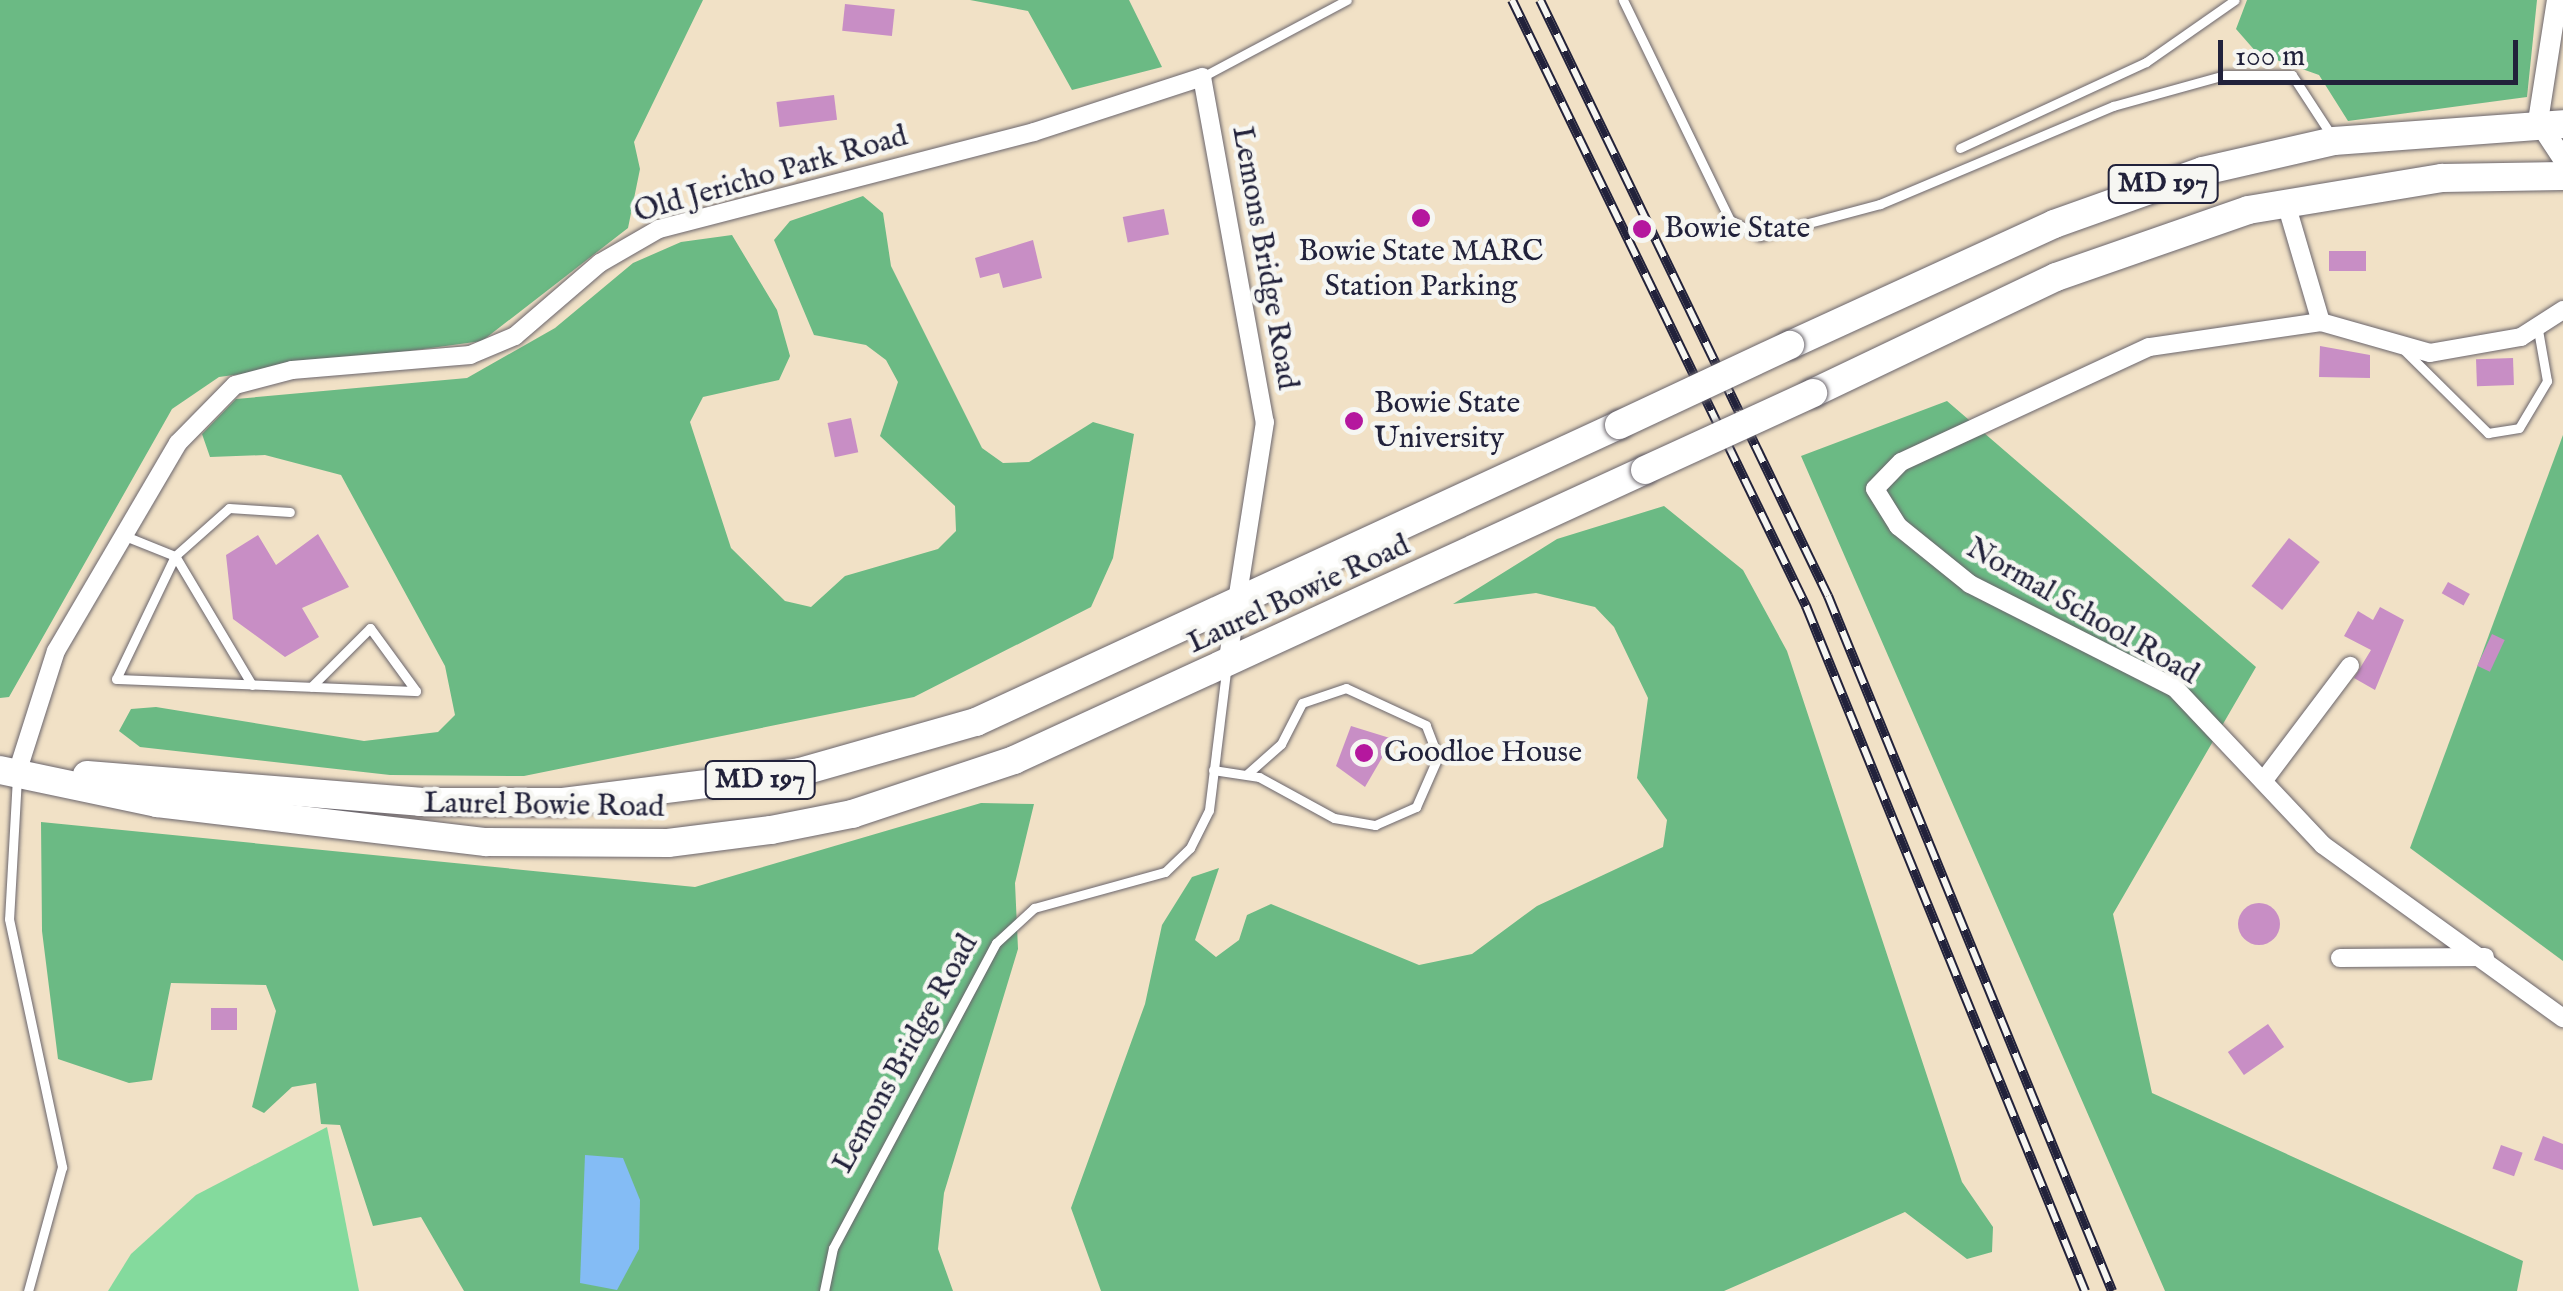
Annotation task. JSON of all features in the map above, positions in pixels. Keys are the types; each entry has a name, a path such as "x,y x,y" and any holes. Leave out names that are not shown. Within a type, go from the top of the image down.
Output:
{"main road":[{"name":"Laurel Bowie Road","path":"9,772 420,802 722,788 976,722 1240,604 1790,345 2109,203 2334,141 2551,123"},
{"name":"Laurel Bowie Road","path":"9,772 373,832 668,843 852,814 941,788 1227,664 2056,277 2285,200 2442,178 2563,176"}],"street":[{"path":"2557,0 2551,123 2563,160"},
{"name":"Old Jericho Park Road","path":"9,772 56,651 195,418 234,385 292,370 470,355 515,336 600,262 659,229 1034,132 1202,77"},
{"name":"Lemons Bridge Road","path":"1202,77 1263,386 1264,452 1227,664"},
{"path":"2285,200 2321,322"},
{"name":"Normal School Road","path":"2563,310 2538,330 2430,353 2321,322 2126,354 1901,462 1875,489 1898,526 1970,584 2175,688 2323,845 2484,957 2563,1018"},
{"path":"2264,780 2350,666"},
{"path":"2340,958 2484,957"}],"lane":[{"path":"1202,77 1347,0"},
{"path":"1623,0 1730,220 1744,232 1774,235 1880,204 2113,106 2249,70 2292,75 2308,87 2334,141"},
{"path":"1960,148 2146,62 2235,0"},
{"path":"2400,345 2488,433 2519,428 2547,381 2538,330"},
{"path":"290,512 229,508 175,556 116,680 416,691 370,628 311,687"},
{"path":"125,536 175,556 252,685"},
{"name":"Lemons Bridge Road","path":"824,1291 833,1248 996,943 1034,908 1179,862 1209,810 1227,664"},
{"path":"1213,770 1247,774 1334,818 1375,825 1416,807 1438,757 1426,724 1346,688 1302,703 1281,744 1247,774"},
{"path":"9,772 9,919 62,1167 28,1291"}],"green space":[{"path":"0,0 703,0 634,142 640,169 628,228 482,341 219,377 172,409 9,697 0,698"},
{"path":"970,0 1129,0 1162,67 1072,90 1028,11"},
{"path":"2247,0 2537,0 2527,97 2348,121 2319,75 2257,53 2236,29"},
{"path":"863,196 883,213 891,266 982,448 1003,463 1029,462 1093,422 1134,434 1113,558 1091,607 914,697 524,776 390,775 140,747 119,731 131,709 156,707 364,741 438,732 455,715 445,666 341,475 265,455 210,457 202,434 236,399 467,378 555,328 633,263 681,242 732,235 777,310 790,356 779,380 703,397 690,422 731,548 785,601 811,607 845,576 938,549 956,531 955,506 880,436 898,382 886,360 866,345 814,335 774,240 790,221"},
{"path":"1947,401 2256,667 2113,914 2152,1093 2523,1261 2517,1291 2165,1291 1801,456"},
{"path":"2563,435 2563,961 2410,848"},
{"path":"1664,506 1743,570 1787,651 1962,1182 1993,1227 1992,1252 1967,1259 1905,1212 1724,1291 1101,1291 1071,1208 1145,1004 1162,925 1192,877 1219,868 1195,940 1216,957 1239,940 1247,915 1271,904 1419,965 1472,954 1537,906 1663,847 1667,820 1637,778 1648,698 1614,627 1595,607 1536,593 1453,604 1557,539"},
{"path":"981,803 1034,804 1015,883 1018,949 944,1193 938,1249 953,1291 464,1291 421,1217 373,1226 340,1125 321,1124 316,1083 292,1087 264,1113 252,1107 276,1011 266,985 171,983 152,1080 129,1083 58,1059 42,931 41,822 695,887"},
{"path":"327,1127 359,1291 108,1291 131,1254 196,1195"}],"water":[{"path":"585,1155 623,1158 640,1200 639,1249 617,1290 580,1283"}],"building":[{"path":"845,4 895,9 892,36 842,31"},
{"path":"834,95 837,120 779,127 776,102"},
{"path":"1164,209 1169,235 1128,243 1123,217"},
{"path":"1033,240 1042,278 1003,288 999,273 980,278 975,258"},
{"path":"2329,251 2366,251 2366,271 2329,271"},
{"path":"2320,346 2370,355 2370,378 2319,377"},
{"path":"2513,358 2514,385 2477,386 2476,359"},
{"path":"851,418 858,452 835,457 828,423"},
{"path":"318,534 349,587 302,608 319,637 285,657 233,619 226,555 258,535 276,565"},
{"path":"2289,538 2320,562 2282,610 2251,586"},
{"path":"2448,582 2470,594 2464,605 2442,593"},
{"path":"2380,607 2404,620 2375,690 2354,678 2371,650 2344,636 2358,611 2373,620"},
{"path":"2492,634 2505,640 2490,672 2477,666"},
{"name":"Goodloe House","path":"1351,726 1393,739 1365,787 1336,766"},
{"path":"2259,903 2274,909 2280,924 2274,939 2259,945 2244,939 2238,924 2244,909"},
{"path":"211,1008 237,1008 237,1030 211,1030"},
{"path":"2268,1024 2284,1047 2244,1075 2228,1052"},
{"path":"2543,1136 2563,1144 2563,1170 2534,1160"},
{"path":"2501,1145 2523,1153 2514,1176 2492,1168"}],"railway":[{"path":"1512,0 1806,606 2085,1291"},
{"path":"1540,0 1828,596 2112,1291"}],"place":[{"name":"Bowie State MARC Station Parking","path":"1421,218"},
{"name":"Bowie State","path":"1642,229"},
{"name":"Bowie State University","path":"1354,421"},
{"name":"Goodloe House","path":"1364,753"}]}
